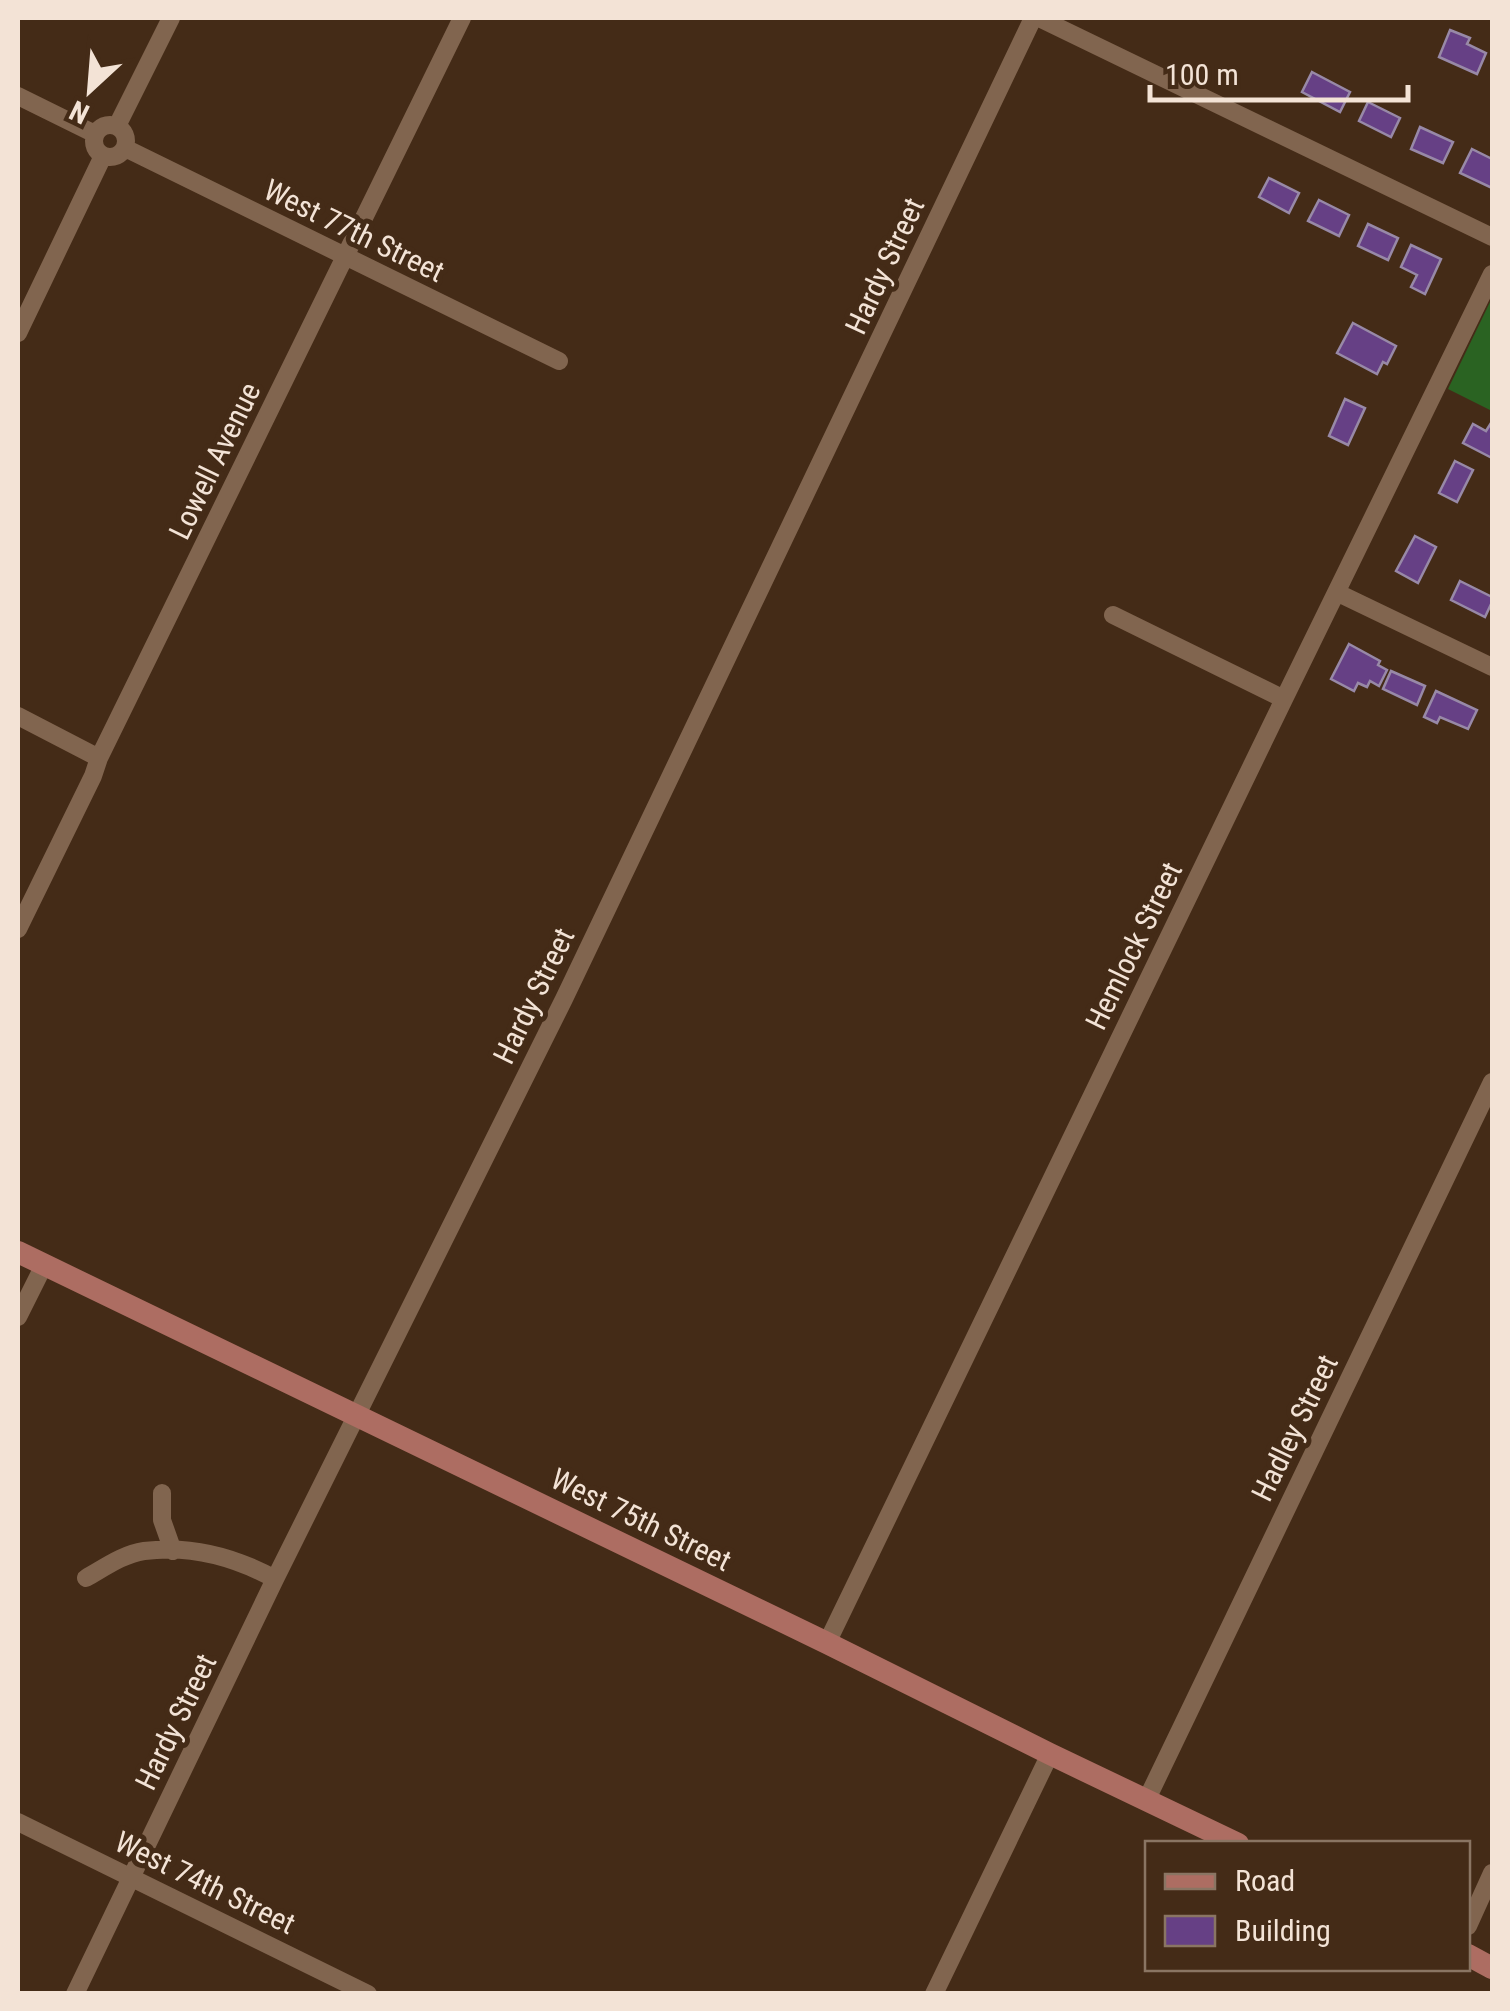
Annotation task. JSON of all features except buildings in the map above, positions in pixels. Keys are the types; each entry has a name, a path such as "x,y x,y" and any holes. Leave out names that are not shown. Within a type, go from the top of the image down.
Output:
{"main road":[{"name":"West 75th Street","path":"18,1252 1232,1841"},
{"path":"1470,1956 1492,1968"}],"street":[{"path":"117,126 170,18"},
{"name":"Lowell Avenue","path":"18,930 462,18"},
{"path":"1036,18 1492,237"},
{"name":"Hardy Street","path":"74,1994 275,1579 564,999 1036,18"},
{"path":"18,96 95,134"},
{"path":"107,125 117,126 125,133 125,148 118,156 103,156 94,144 95,134 107,125"},
{"name":"West 77th Street","path":"125,148 559,361"},
{"path":"18,333 103,156"},
{"name":"Hemlock Street","path":"827,1643 1492,274"},
{"path":"1338,593 1492,668"},
{"path":"1113,615 1284,699"},
{"path":"18,716 99,758"},
{"name":"Hadley Street","path":"1147,1799 1492,1082"},
{"path":"18,1318 44,1265"},
{"path":"162,1493 162,1520 174,1550"},
{"path":"86,1578 117,1560 142,1552 174,1550 216,1555 275,1579"},
{"path":"934,1994 1050,1754"},
{"name":"West 74th Street","path":"18,1822 368,1994"},
{"path":"1470,1922 1492,1873"}],"green space":[{"path":"1492,298 1492,411 1448,389"}]}
